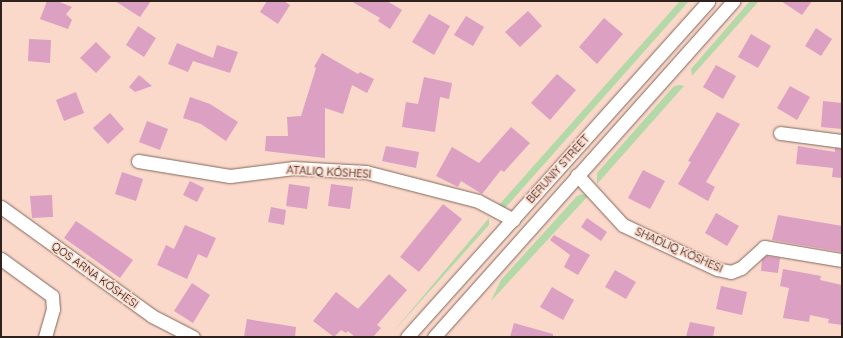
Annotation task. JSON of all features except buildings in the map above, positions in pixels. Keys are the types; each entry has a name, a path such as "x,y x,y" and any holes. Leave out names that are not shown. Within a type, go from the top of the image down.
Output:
{"street":[{"name":"BERUNIY STREET","path":"407,337 708,1"},
{"name":"BERUNIY STREET","path":"434,337 733,1"},
{"path":"780,133 842,141"},
{"path":"138,161 230,176 294,168 366,172 478,201 513,220"},
{"path":"577,175 623,225 717,269 731,272 741,268 764,247 842,260"},
{"name":"QOS ARNA KÓSHESI","path":"1,207 152,316 193,337"},
{"path":"1,259 52,296 53,309 45,337"}],"green space":[{"path":"680,1 689,1 505,208 498,206"},
{"path":"750,1 759,1 692,76 691,69"},
{"path":"674,86 684,86 597,184 597,173"},
{"path":"583,194 588,196 491,301 501,280 577,196"},
{"path":"489,218 489,225 392,333"}]}
